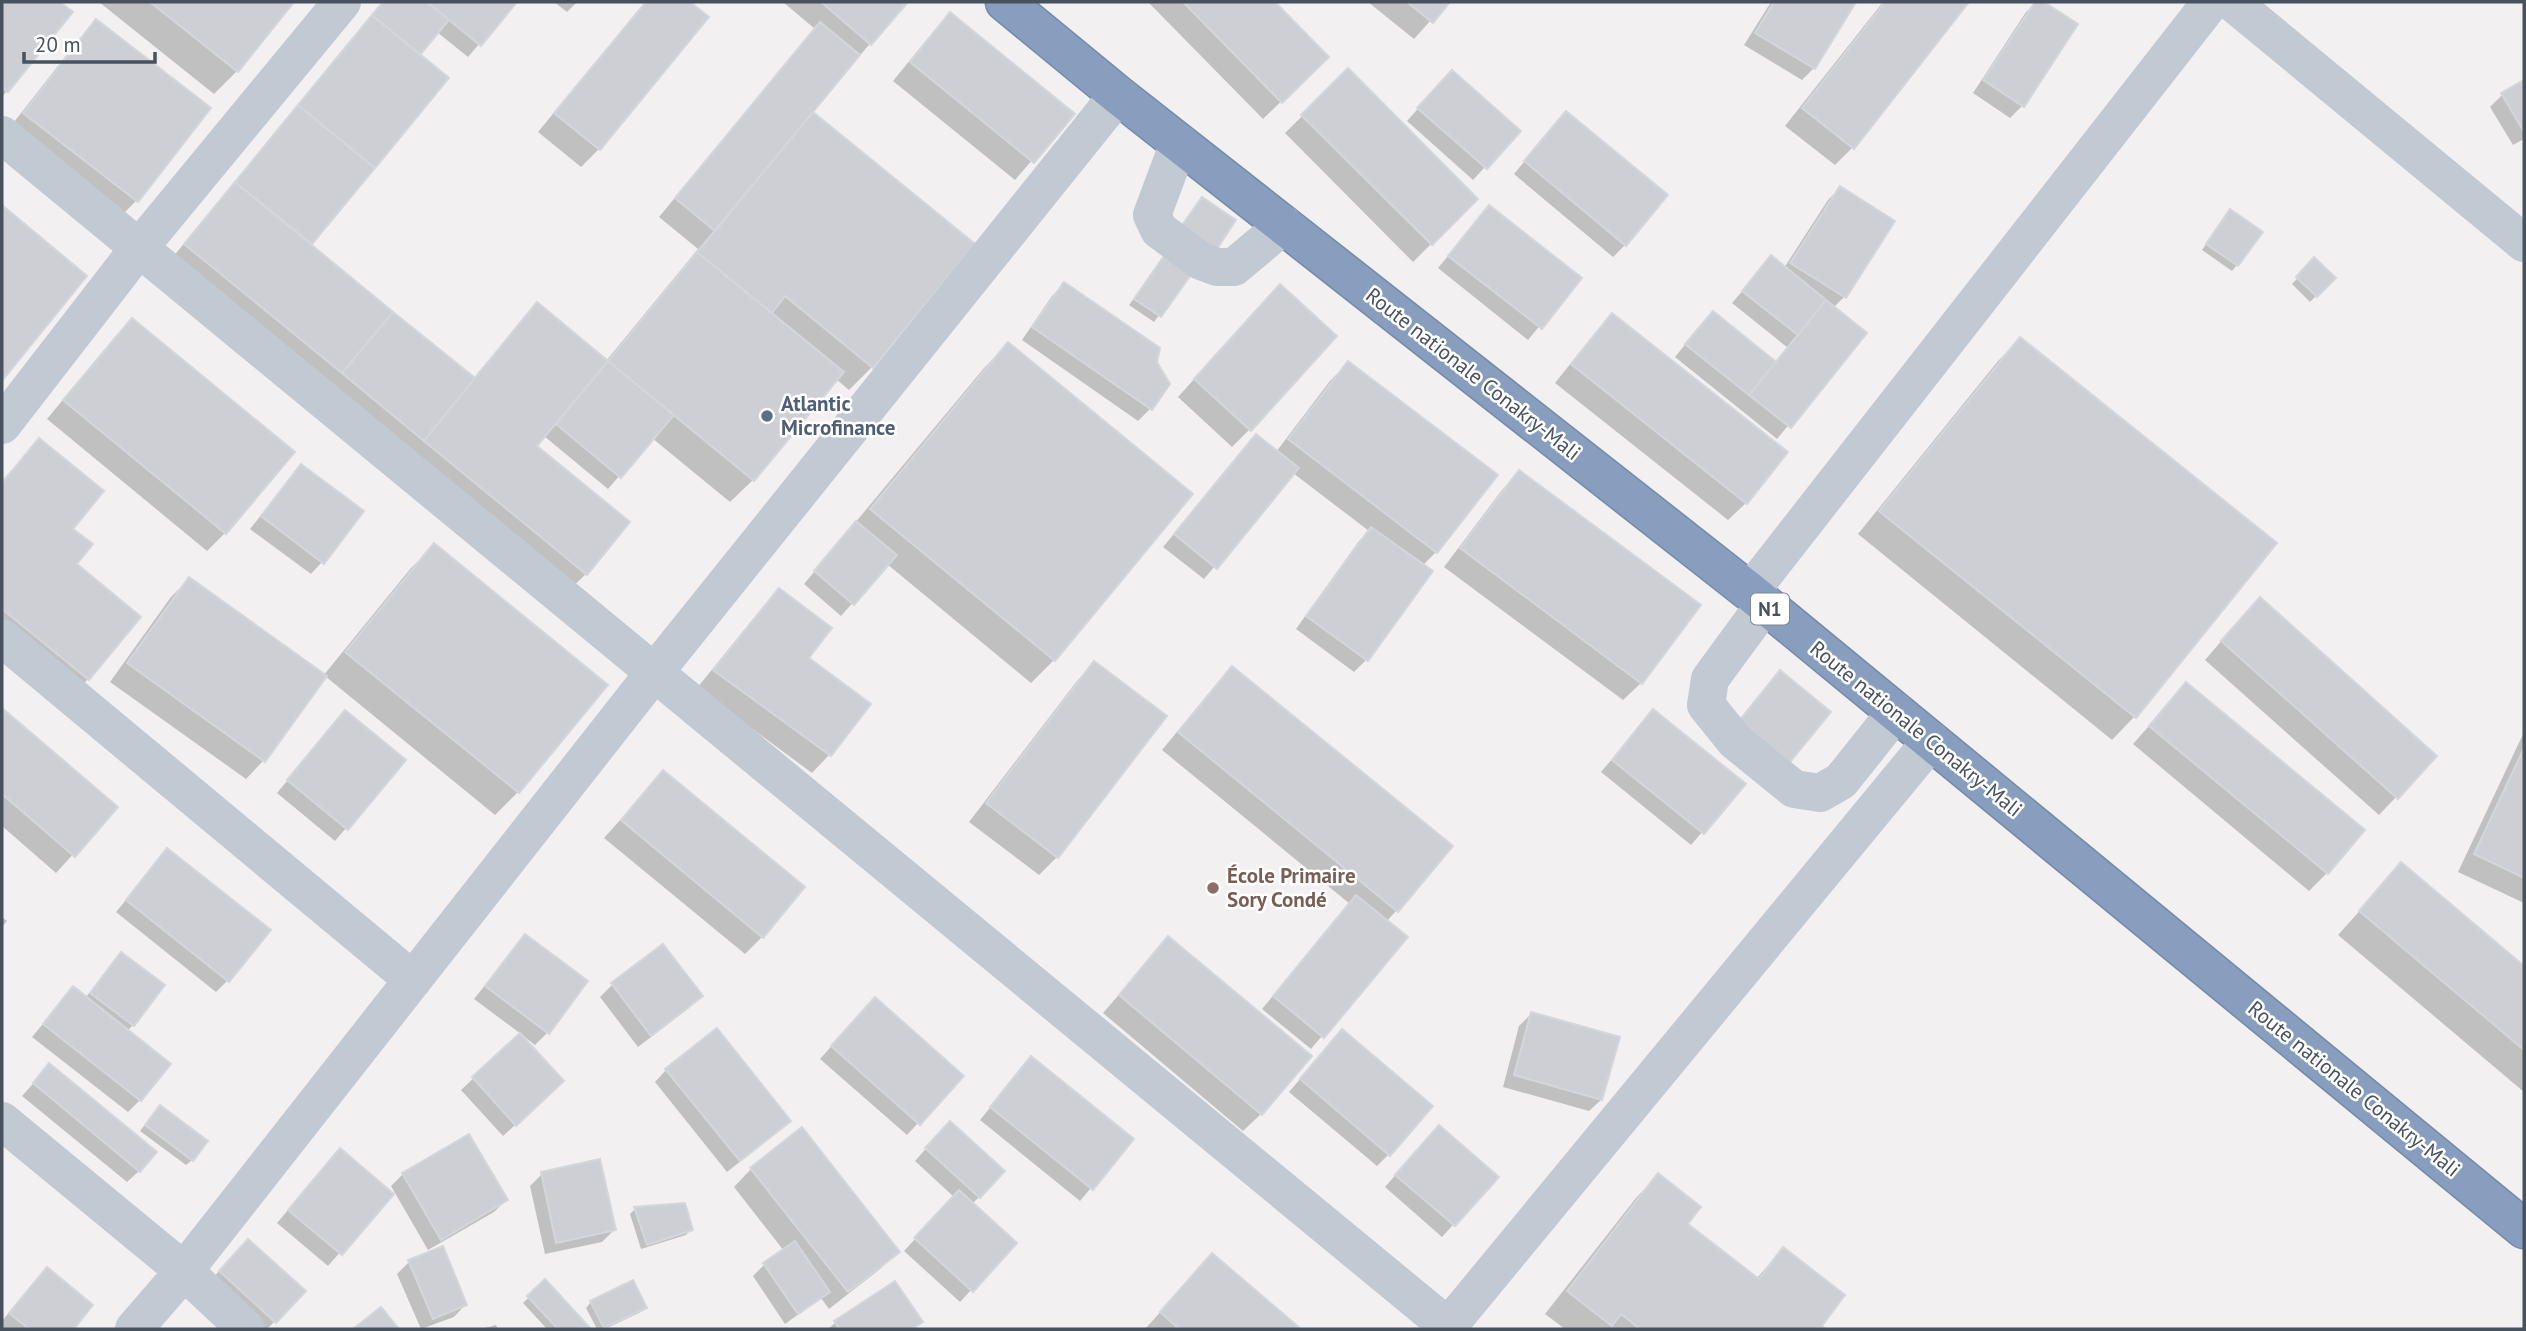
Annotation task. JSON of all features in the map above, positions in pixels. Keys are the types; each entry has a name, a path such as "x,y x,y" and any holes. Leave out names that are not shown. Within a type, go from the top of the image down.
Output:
{"highway":[{"name":"Route nationale Conakry-Mali","path":"1005,2 1118,95 1757,598 2524,1229"}],"street":[{"path":"2,425 139,248 342,2"},
{"path":"1896,712 1841,781 1820,793 1794,789 1735,741 1706,705 1710,678 1757,598 2211,2"},
{"path":"2232,2 2524,243"},
{"path":"134,1329 184,1271 654,673 1118,95"},
{"path":"2,135 1448,1328 1931,741"},
{"path":"1179,143 1152,215 1159,230 1201,261 1217,267 1234,267 1284,226"},
{"path":"2,638 413,980"},
{"path":"2,1121 184,1271 246,1329"}],"building":[{"path":"5,2 60,2 73,12 8,92 2,87 2,5"},
{"path":"150,2 294,2 238,72"},
{"path":"383,2 427,2 449,20 420,55 372,15"},
{"path":"427,2 517,2 481,46"},
{"path":"646,2 690,2 709,17 600,150 554,113"},
{"path":"821,2 908,2 871,45"},
{"path":"1183,2 1275,2 1329,57 1282,103"},
{"path":"1407,2 1450,2 1433,23"},
{"path":"1774,2 1856,2 1815,69 1755,33"},
{"path":"1885,2 1969,2 1854,149 1802,108"},
{"path":"2035,2 2044,2 2078,24 2024,107 1983,80"},
{"path":"950,12 1075,114 1034,163 910,62"},
{"path":"372,15 449,78 375,168 298,105"},
{"path":"96,19 211,108 138,202 23,113"},
{"path":"820,22 860,55 715,231 675,198"},
{"path":"1348,68 1478,199 1432,245 1301,115"},
{"path":"1452,70 1521,131 1487,169 1417,108"},
{"path":"2524,80 2524,132 2501,93"},
{"path":"298,105 375,168 312,244 235,182"},
{"path":"1566,111 1668,195 1626,246 1524,161"},
{"path":"813,112 975,244 873,368 785,296 772,313 697,252"},
{"path":"235,182 393,312 342,373 184,244"},
{"path":"1840,186 1895,221 1846,298 1790,263"},
{"path":"1202,197 1236,220 1213,255 1178,231"},
{"path":"2,205 87,276 2,381"},
{"path":"1489,205 1582,278 1542,329 1448,256"},
{"path":"2230,209 2263,232 2238,266 2206,244"},
{"path":"697,252 844,372 754,481 608,361"},
{"path":"1166,253 1193,272 1161,317 1134,299"},
{"path":"1771,255 1826,300 1798,335 1742,291"},
{"path":"2314,257 2336,278 2317,297 2296,277"},
{"path":"1064,282 1160,348 1157,362 1170,384 1152,410 1032,327"},
{"path":"1280,284 1337,336 1251,431 1194,379"},
{"path":"1826,300 1867,333 1791,428 1749,395"},
{"path":"537,302 608,361 537,446 630,522 587,575 424,441"},
{"path":"1713,311 1776,362 1749,395 1685,344"},
{"path":"393,312 475,378 424,441 342,373"},
{"path":"1612,313 1788,452 1747,504 1571,364"},
{"path":"132,318 295,452 226,534 63,400"},
{"path":"2020,337 2277,543 2136,718 1879,511"},
{"path":"1008,342 1193,494 1055,661 870,509"},
{"path":"608,361 674,415 621,478 556,424"},
{"path":"1348,361 1498,475 1437,553 1288,439"},
{"path":"1256,434 1299,468 1217,569 1174,534"},
{"path":"39,438 104,491 73,529 93,544 77,564 141,617 89,680 2,609 2,483"},
{"path":"301,464 364,511 324,564 261,516"},
{"path":"1519,470 1701,605 1642,684 1460,548"},
{"path":"856,521 897,555 854,605 814,571"},
{"path":"1371,527 1433,571 1368,661 1306,616"},
{"path":"434,543 608,685 519,793 345,652"},
{"path":"189,577 327,676 265,762 127,663"},
{"path":"779,588 832,628 809,658 871,704 831,756 713,670"},
{"path":"2260,597 2437,756 2398,799 2221,641"},
{"path":"1094,661 1167,716 1058,858 986,803"},
{"path":"1232,666 1453,846 1398,912 1178,732"},
{"path":"1780,670 1831,712 1790,762 1739,721"},
{"path":"2186,682 2365,830 2328,874 2149,726"},
{"path":"2,708 118,807 75,857 2,794"},
{"path":"1653,709 1746,784 1704,834 1612,760"},
{"path":"345,710 406,760 348,830 287,780"},
{"path":"2524,748 2524,878 2474,854"},
{"path":"663,770 805,887 763,938 621,820"},
{"path":"167,848 271,930 229,982 126,900"},
{"path":"2401,862 2524,966 2524,1050 2359,911"},
{"path":"1356,895 1408,937 1324,1038 1273,996"},
{"path":"525,934 588,981 549,1034 485,986"},
{"path":"1168,936 1312,1056 1262,1115 1119,995"},
{"path":"663,944 703,996 651,1036 611,983"},
{"path":"121,952 165,985 134,1026 90,993"},
{"path":"73,986 171,1064 141,1101 43,1024"},
{"path":"875,997 964,1076 920,1125 831,1046"},
{"path":"1531,1012 1620,1037 1602,1100 1514,1075"},
{"path":"717,1028 791,1121 740,1161 665,1069"},
{"path":"1342,1029 1433,1106 1390,1156 1300,1079"},
{"path":"520,1033 564,1081 516,1126 472,1077"},
{"path":"1031,1056 1134,1139 1093,1190 990,1107"},
{"path":"49,1063 157,1152 140,1172 33,1083"},
{"path":"160,1105 208,1141 193,1161 145,1125"},
{"path":"950,1121 1005,1171 980,1198 925,1148"},
{"path":"1439,1125 1499,1177 1455,1226 1395,1175"},
{"path":"802,1127 900,1252 848,1292 750,1168"},
{"path":"469,1134 508,1200 441,1240 402,1173"},
{"path":"340,1148 394,1194 342,1255 288,1210"},
{"path":"600,1159 616,1230 556,1243 541,1172"},
{"path":"1658,1173 1701,1207 1688,1224 1759,1279 1783,1247 1845,1295 1822,1326 1826,1329 1640,1329 1621,1314 1612,1326 1567,1291"},
{"path":"959,1190 1017,1243 973,1292 914,1238"},
{"path":"685,1203 693,1230 647,1245 634,1207"},
{"path":"248,1239 306,1291 276,1323 219,1271"},
{"path":"795,1241 830,1292 798,1314 763,1263"},
{"path":"443,1246 467,1305 433,1319 408,1260"},
{"path":"1212,1253 1301,1329 1179,1329 1160,1312"},
{"path":"47,1267 93,1305 74,1329 29,1329 9,1313"},
{"path":"545,1279 591,1329 558,1329 527,1296"},
{"path":"633,1280 647,1308 604,1328 590,1301"},
{"path":"895,1281 923,1322 912,1329 839,1329 834,1321"},
{"path":"381,1307 399,1329 353,1329"}],"place":[{"name":"Atlantic Microfinance","path":"767,416"},
{"name":"École Primaire Sory Condé","path":"1213,888"}]}
